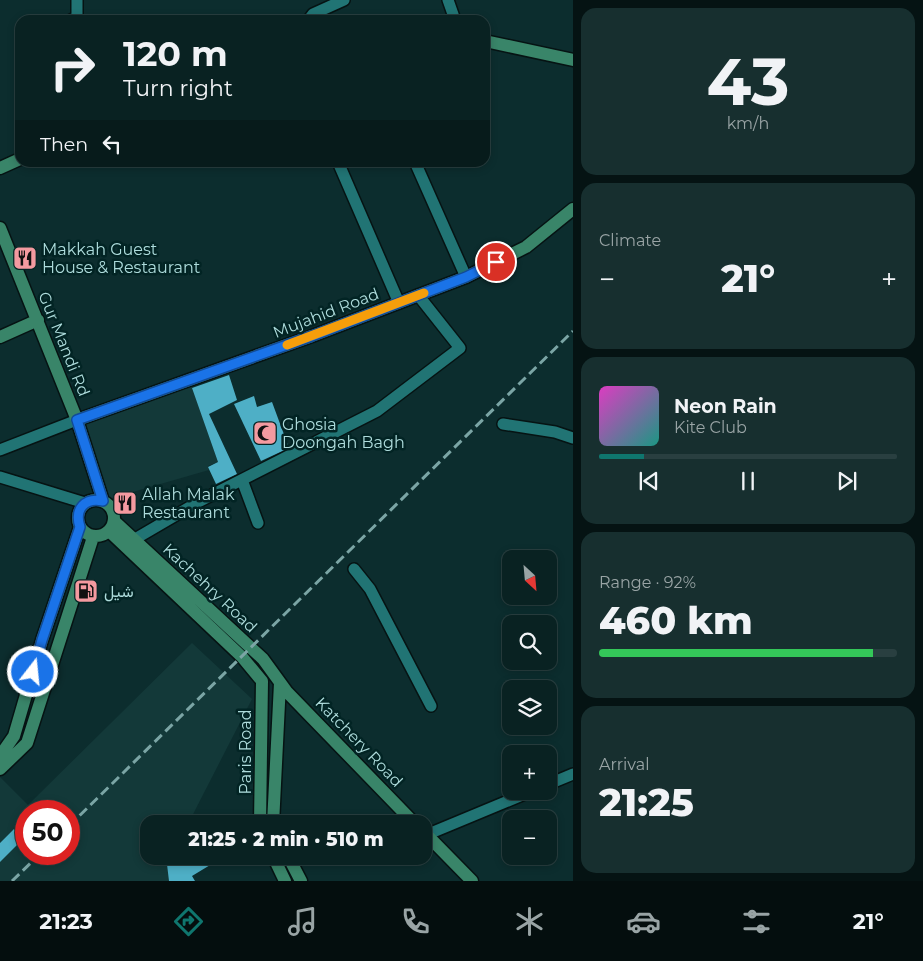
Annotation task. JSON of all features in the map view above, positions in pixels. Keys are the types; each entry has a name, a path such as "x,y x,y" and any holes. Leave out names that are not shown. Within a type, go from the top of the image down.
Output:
{"main road":[{"path":"490,42 573,60"},
{"path":"0,168 15,161"},
{"name":"Mujahid Road","path":"77,420 312,336 466,277 526,247 573,209"},
{"name":"Gur Mandi Rd","path":"0,228 77,420 103,501"},
{"path":"0,337 38,320"},
{"path":"97,500 103,501 112,509 114,514 112,526 104,535 99,537 93,536 87,534 80,527 78,513 85,503 97,500"},
{"name":"Kachehry Road","path":"112,526 135,539 263,659 280,682"},
{"name":"Kachehry Road","path":"112,526 242,657 262,681"},
{"path":"0,756 14,736 42,640 80,527"},
{"path":"0,769 27,743 93,536"},
{"name":"Paris Road","path":"262,681 267,815"},
{"name":"Paris Road","path":"267,815 280,682"},
{"name":"Katchery Road","path":"280,682 287,692 407,815"},
{"path":"432,841 472,881"},
{"path":"277,865 285,881"},
{"path":"293,865 301,881"}],"street":[{"path":"77,0 77,15"},
{"path":"312,15 344,0"},
{"path":"448,0 453,15"},
{"path":"340,167 399,303"},
{"path":"417,167 466,277"},
{"path":"135,539 200,501 377,410 460,348 418,295"},
{"path":"0,450 77,420"},
{"path":"503,424 555,432 573,438"},
{"path":"0,477 85,503"},
{"path":"242,480 258,523"},
{"path":"354,569 370,589 431,706"},
{"path":"557,781 573,774"},
{"path":"432,831 510,800"}],"shaded area":[{"path":"190,381 218,462 208,466 209,470 105,500 81,422"},
{"path":"192,643 252,699 193,815 140,815 140,865 185,865 187,881 0,881 0,777 23,800 15,800 15,865 80,865 80,800 33,800"}],"building":[{"path":"229,375 237,400 209,414 237,474 216,484 208,467 218,462 192,388"},
{"path":"254,396 257,407 272,402 289,448 261,461 234,404"},
{"path":"14,829 15,847 0,862 0,843"},
{"path":"167,865 210,865 192,876 195,881 169,881"}],"railway":[{"path":"80,815 573,331"},
{"path":"12,881 29,865"}],"slow traffic":[{"path":"287,345 424,293"}],"place":[{"name":"Makkah Guest House & Restaurant","path":"25,258"},
{"name":"Ghosia Doongah Bagh","path":"265,433"},
{"name":"Allah Malak Restaurant","path":"125,503"},
{"name":"شیل","path":"86,591"}],"route":[{"path":"33,672 80,527 78,513 85,503 97,500 103,501 77,420 312,336 466,277 496,262"}]}
